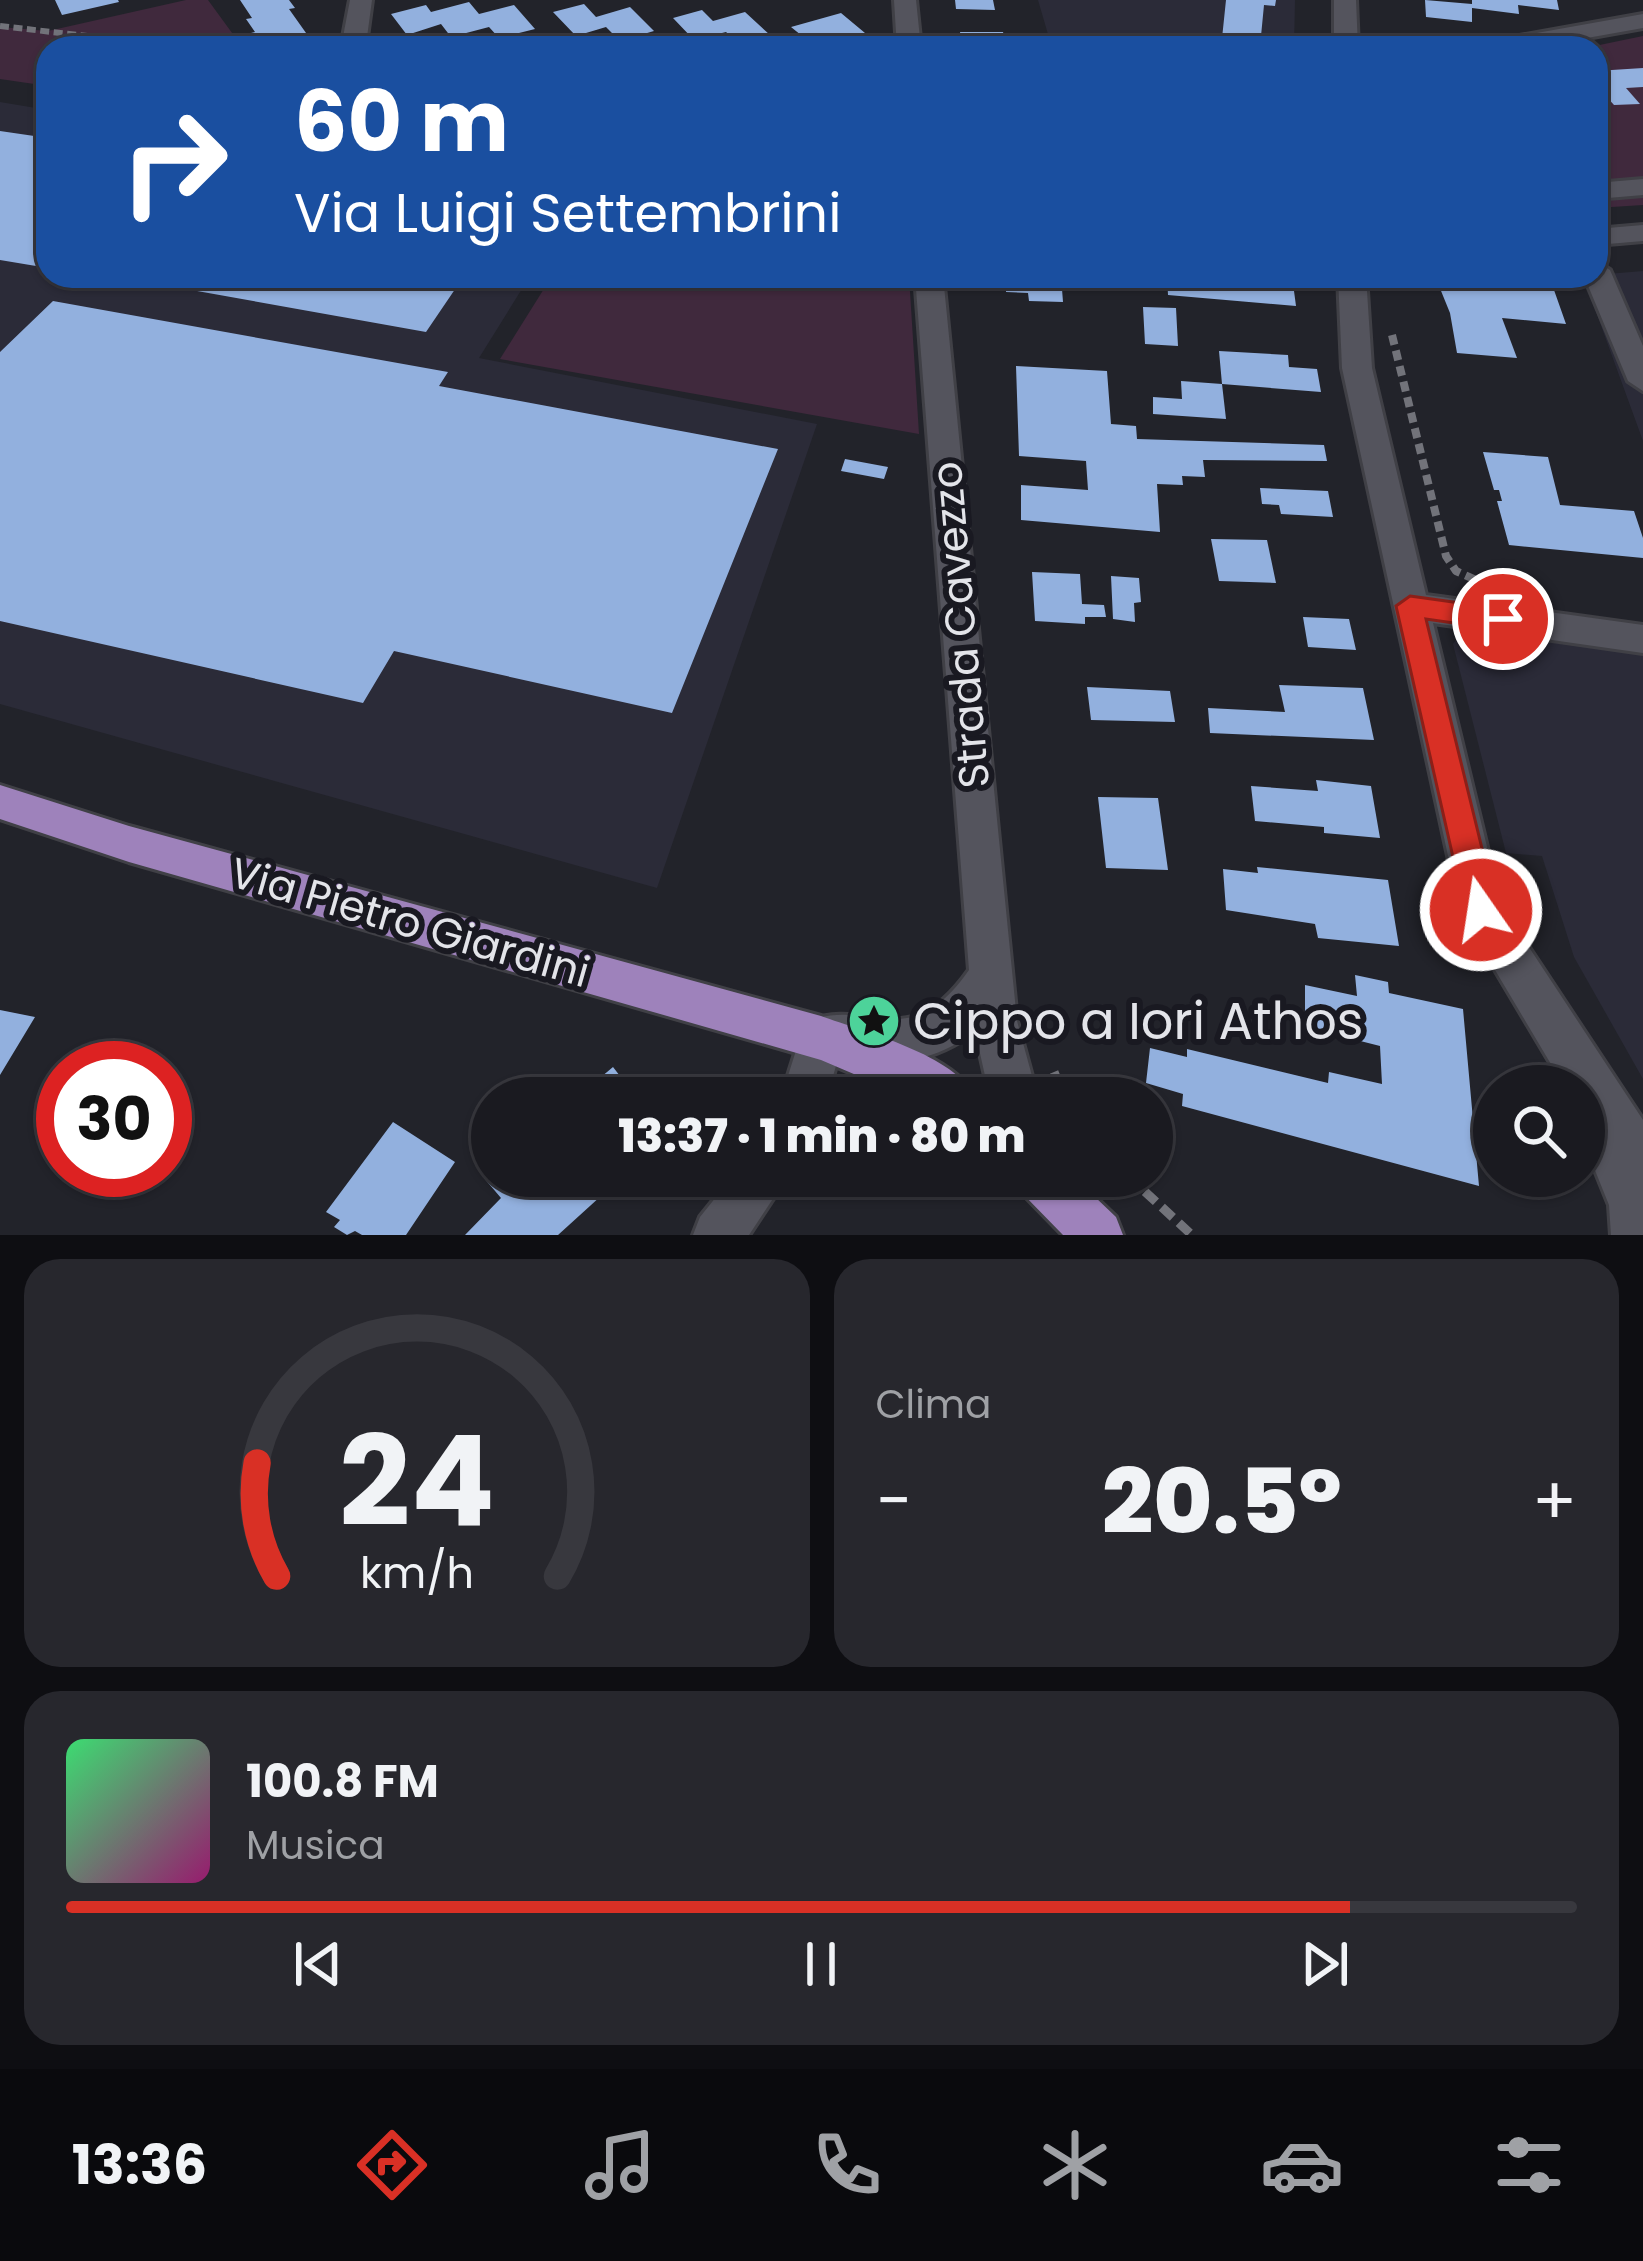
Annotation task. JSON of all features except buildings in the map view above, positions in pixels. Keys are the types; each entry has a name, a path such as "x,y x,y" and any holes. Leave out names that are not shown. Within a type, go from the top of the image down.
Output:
{"main road":[{"name":"Via Pietro Giardini","path":"0,802 129,844 821,1038 918,1077"}],"street":[{"path":"355,36 362,0"},
{"path":"905,0 909,36"},
{"path":"1345,0 1346,36"},
{"path":"1562,36 1643,22"},
{"path":"1608,190 1643,188"},
{"path":"1608,236 1643,233"},
{"name":"Strada Cavezzo","path":"930,288 995,1022 1009,1077"},
{"path":"1353,288 1357,368 1481,910 1555,1033 1643,1161"},
{"path":"1604,288 1643,380"},
{"path":"1410,606 1643,639"},
{"path":"810,1077 821,1038 908,1041 939,1033 970,1010 991,975"},
{"path":"1555,1033 1570,1065"},
{"path":"1605,1138 1634,1205 1636,1235"},
{"path":"718,1235 748,1197"}],"path":[{"path":"0,26 86,36"},
{"path":"1388,319 1445,556 1456,571 1487,582"},
{"path":"1151,1197 1192,1235"}],"shaded area":[{"path":"186,0 208,0 234,36 36,36 36,84 0,79 0,27 48,31"},
{"path":"1038,0 1295,0 1294,36 1048,36"},
{"path":"1643,36 1643,205 1608,207 1608,43"},
{"path":"0,102 36,108 36,288 523,288 479,358 817,424 657,888 0,704"},
{"path":"1643,271 1643,441 1587,288 1608,288 1608,274"},
{"path":"544,288 910,288 919,434 500,359"},
{"path":"1490,631 1643,652 1643,1079 1574,957 1542,856 1506,853 1453,644 1459,636 1492,639"}],"place":[{"name":"Cippo a Iori Athos","path":"874,1021"}],"route":[{"path":"1481,910 1410,606 1503,619"}]}
